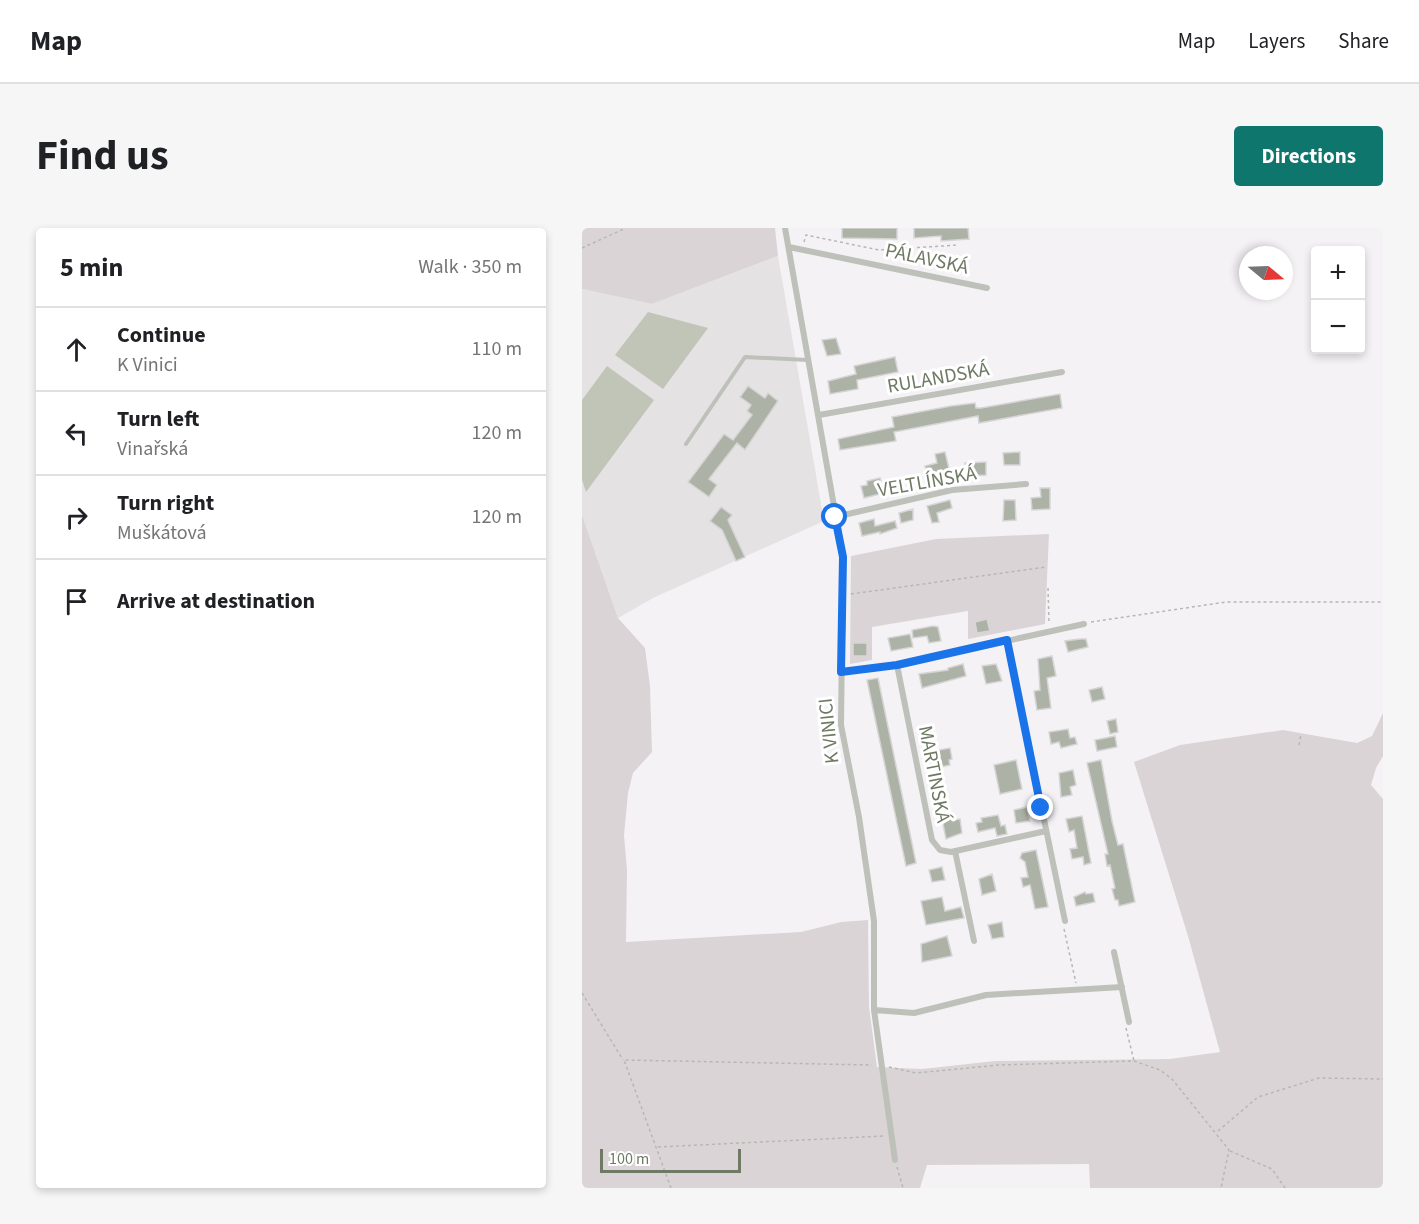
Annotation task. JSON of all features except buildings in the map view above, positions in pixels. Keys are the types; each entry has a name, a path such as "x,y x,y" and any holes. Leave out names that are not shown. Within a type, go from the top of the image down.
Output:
{"street":[{"name":"K VINICI","path":"785,228 843,557 841,725 859,817 874,921 874,1010 896,1161"},
{"name":"PÁLAVSKÁ","path":"789,247 987,288"},
{"name":"RULANDSKÁ","path":"819,415 1062,372"},
{"name":"VELTLÍNSKÁ","path":"835,517 952,490 1026,484"},
{"path":"841,672 897,665 1084,624"},
{"path":"1007,640 1064,921"},
{"name":"MARTINSKÁ","path":"897,665 932,840 940,850 955,851"},
{"path":"974,941 955,851 1046,831"},
{"path":"1114,952 1129,1022"},
{"path":"874,1010 914,1013 986,995 1122,987"}],"lane":[{"path":"686,444 745,357 810,360"}],"path":[{"path":"582,248 626,228"},
{"path":"804,242 806,235 879,250 958,245"},
{"path":"843,596 1046,567"},
{"path":"1048,588 1049,631"},
{"path":"1084,624 1226,603 1383,602"},
{"path":"1299,745 1301,734"},
{"path":"1064,921 1077,990"},
{"path":"582,993 624,1060 671,1188"},
{"path":"1129,1022 1125,1023 1134,1061"},
{"path":"624,1060 882,1065 916,1073 999,1065 1134,1061 1160,1070 1172,1079 1217,1132 1229,1150 1272,1169 1285,1188"},
{"path":"1217,1132 1258,1097 1319,1078 1383,1079"},
{"path":"657,1147 811,1141 892,1135"},
{"path":"1221,1188 1229,1150"},
{"path":"896,1161 903,1188"}],"shaded area":[{"path":"582,228 775,228 778,256 652,304 582,289"},
{"path":"778,256 824,521 655,597 618,618 582,515 582,289 652,304"},
{"path":"648,312 708,328 663,389 615,355"},
{"path":"607,366 654,400 586,492 582,480 582,400"},
{"path":"582,515 618,618 645,648 650,686 652,752 633,773 628,793 624,835 627,870 626,942 801,932 841,922 868,920 869,1007 877,1067 922,1069 995,1061 1170,1059 1220,1052 1188,936 1134,762 1180,745 1283,730 1357,743 1372,736 1383,713 1383,756 1376,768 1371,785 1383,799 1383,1188 1090,1188 1089,1164 927,1165 920,1188 582,1188"},
{"path":"1049,534 1045,624 968,639 968,611 872,627 872,660 850,664 851,556 936,539"}],"route":[{"path":"835,517 843,557 841,672 897,665 1007,640 1041,808"}]}
